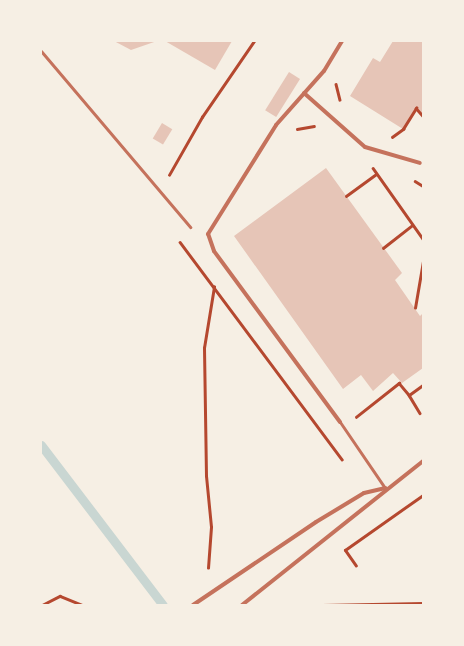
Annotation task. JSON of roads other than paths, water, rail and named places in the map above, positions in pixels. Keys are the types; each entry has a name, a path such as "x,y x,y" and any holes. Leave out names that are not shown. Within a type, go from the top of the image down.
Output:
{"street":[{"path":"340,422 214,251 208,234 276,125 304,93 342,41"},
{"path":"304,93 365,147 420,163"},
{"path":"242,605 342,529 385,488 423,461"},
{"path":"193,605 316,522 364,493 385,488"}],"lane":[{"path":"41,51 159,193 190,227"},
{"path":"340,422 385,488"}],"waterway":[{"path":"41,445 163,605"}]}
